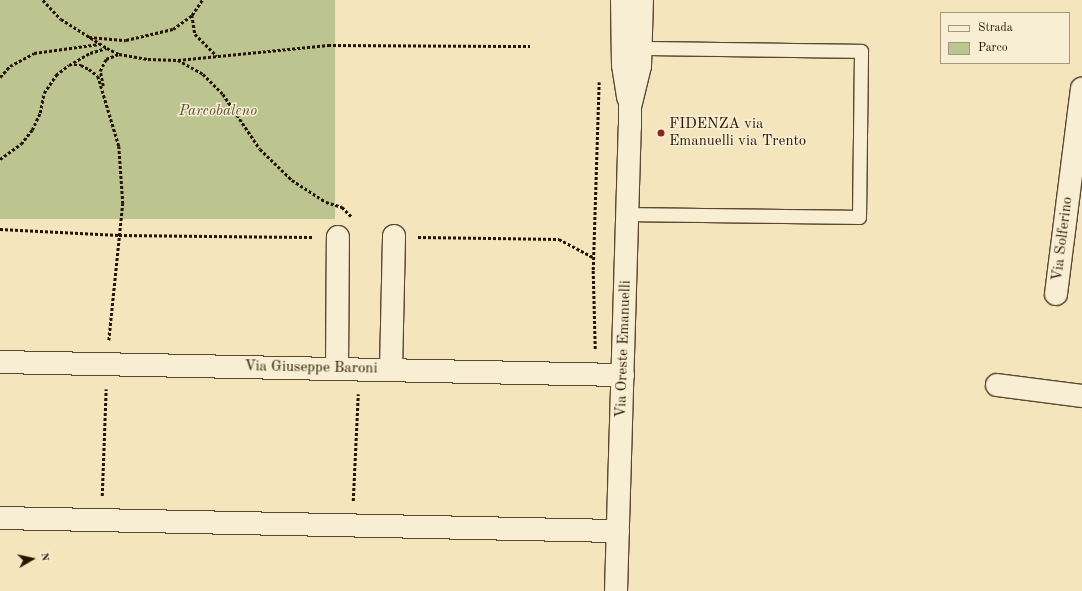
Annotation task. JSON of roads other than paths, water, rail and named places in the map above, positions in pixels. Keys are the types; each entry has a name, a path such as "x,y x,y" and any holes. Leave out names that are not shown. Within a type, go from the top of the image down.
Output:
{"street":[{"name":"Via Oreste Emanuelli","path":"622,0 632,47"},
{"name":"Via Oreste Emanuelli","path":"616,591 630,117 623,64 632,47 642,0"},
{"name":"Via Solferino","path":"1056,294 1082,89"},
{"path":"391,370 394,236"},
{"path":"337,369 338,237"},
{"name":"Via Giuseppe Baroni","path":"0,362 623,375"},
{"path":"997,385 1082,396"},
{"path":"0,518 618,531"}],"lane":[{"path":"628,214 859,216 861,51 632,47"}],"place":[{"name":"FIDENZA via Emanuelli via Trento","path":"661,133"}],"park label":[{"name":"Parcobaleno","path":"218,112"}]}
